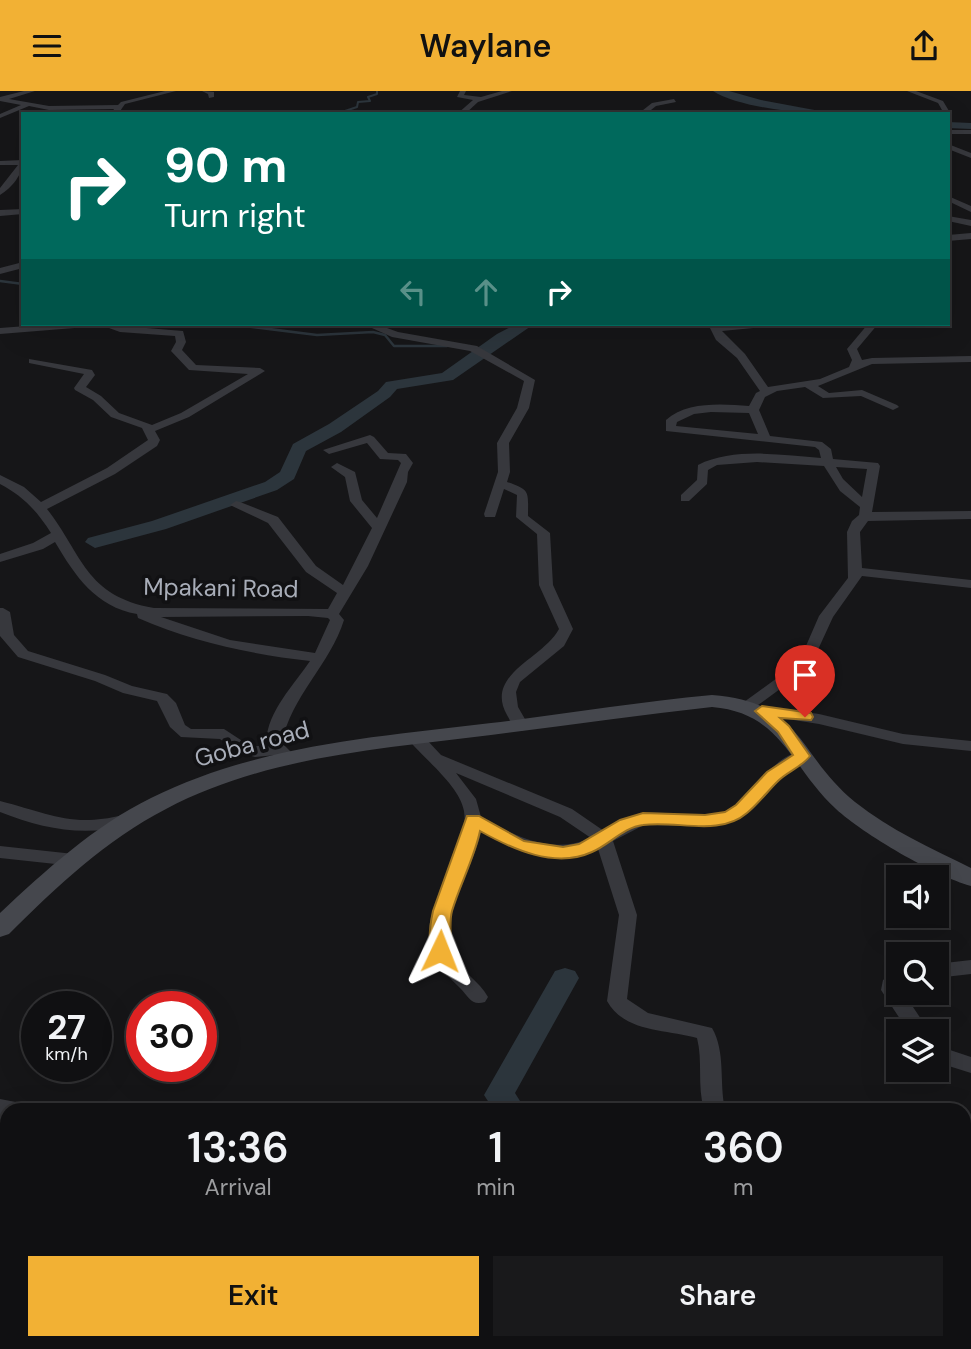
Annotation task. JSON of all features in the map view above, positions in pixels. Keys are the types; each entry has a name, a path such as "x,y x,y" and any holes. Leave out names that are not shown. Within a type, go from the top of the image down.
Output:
{"street":[{"path":"0,99 32,91"},
{"path":"137,91 150,96"},
{"path":"0,99 60,109 116,111 123,103 173,91"},
{"path":"463,91 459,96 480,99 509,91"},
{"path":"910,91 941,102 946,112"},
{"path":"465,112 480,99"},
{"path":"644,112 654,104 674,101"},
{"path":"1,116 27,105"},
{"path":"950,132 971,132"},
{"path":"950,147 971,156"},
{"path":"0,163 21,162"},
{"path":"3,190 21,165"},
{"path":"3,190 21,187"},
{"path":"950,199 971,209"},
{"path":"0,213 21,211"},
{"path":"950,218 971,223"},
{"path":"950,238 971,236"},
{"path":"0,271 21,266"},
{"path":"0,331 62,326"},
{"path":"110,326 179,333 181,342 176,351 186,358 192,368 260,371 185,415 151,429"},
{"path":"373,326 396,335 473,348 531,383 523,408 503,443 505,461 502,484 490,514"},
{"path":"713,326 741,356 765,390"},
{"path":"856,365 852,349 871,326"},
{"path":"766,439 753,410 765,390 843,375 856,365 872,361 971,359"},
{"path":"33,361 88,372 90,375 79,388 97,398 115,415 142,423 151,429 155,440 111,471 42,506"},
{"path":"807,384 827,396 862,393 893,407"},
{"path":"753,410 705,409 680,415 672,420 670,429 818,444 825,449 827,464 865,510 971,515"},
{"path":"329,450 370,439 384,456 397,456 407,460 401,482 379,528 332,614"},
{"path":"685,498 703,481 702,468 713,461 750,458 874,466 865,510 854,533 852,555 857,571 852,585 817,632 804,664 755,708"},
{"path":"337,467 351,475 356,501 379,528"},
{"name":"Mpakani Road","path":"0,479 22,490 42,506 71,560 94,588 117,605 156,613 300,611 332,614 337,620 334,633 280,717 274,744 283,753"},
{"path":"502,484 523,494 525,498 522,517 543,533 547,585 566,629 561,640 547,654 513,678 510,686 510,711 521,726"},
{"path":"236,505 273,520 311,569 345,593"},
{"path":"0,558 38,546 59,534"},
{"path":"857,571 971,584"},
{"path":"132,610 164,625 219,642 255,650 320,658"},
{"path":"3,612 2,626 23,654 100,678 128,690 162,697 166,699 178,727 187,734 224,734 244,750 283,753"},
{"name":"Goba road","path":"0,928 74,860 132,818 187,789 283,753 416,739 712,701 755,708"},
{"path":"755,708 819,719 903,739 971,746"},
{"path":"755,708 783,729 825,788 845,806 874,826 971,878"},
{"path":"416,739 428,747 467,797 473,820 471,835 443,911 439,940 445,960 472,986 478,997"},
{"path":"473,820 520,846 563,853 584,849 626,824 643,819 705,821 730,817 742,809 773,775 802,756"},
{"path":"435,758 566,813 604,839 628,915 617,1000 623,1010 635,1018 680,1024 705,1033 710,1050 710,1086 714,1103"},
{"path":"0,806 37,819 90,828 132,818"},
{"path":"0,852 74,860"},
{"path":"949,970 971,967"},
{"path":"949,1058 971,1065"}],"waterway":[{"path":"342,112 357,107 358,102 370,101 368,97 377,94 377,91"},
{"path":"718,91 760,103 818,112"},
{"path":"950,125 971,126"},
{"path":"0,281 21,284"},
{"path":"245,326 317,335 373,332 385,335 394,346 447,346"},
{"path":"95,542 159,525 271,486 288,475 299,448 335,428 384,394 392,385 447,377 502,337 523,326"},
{"path":"505,1103 499,1095 565,978"}],"route":[{"path":"440,951 443,911 471,835 473,820 520,846 563,853 584,849 626,824 643,819 705,821 730,817 742,809 773,775 802,756 783,729 762,711 805,717"}]}
